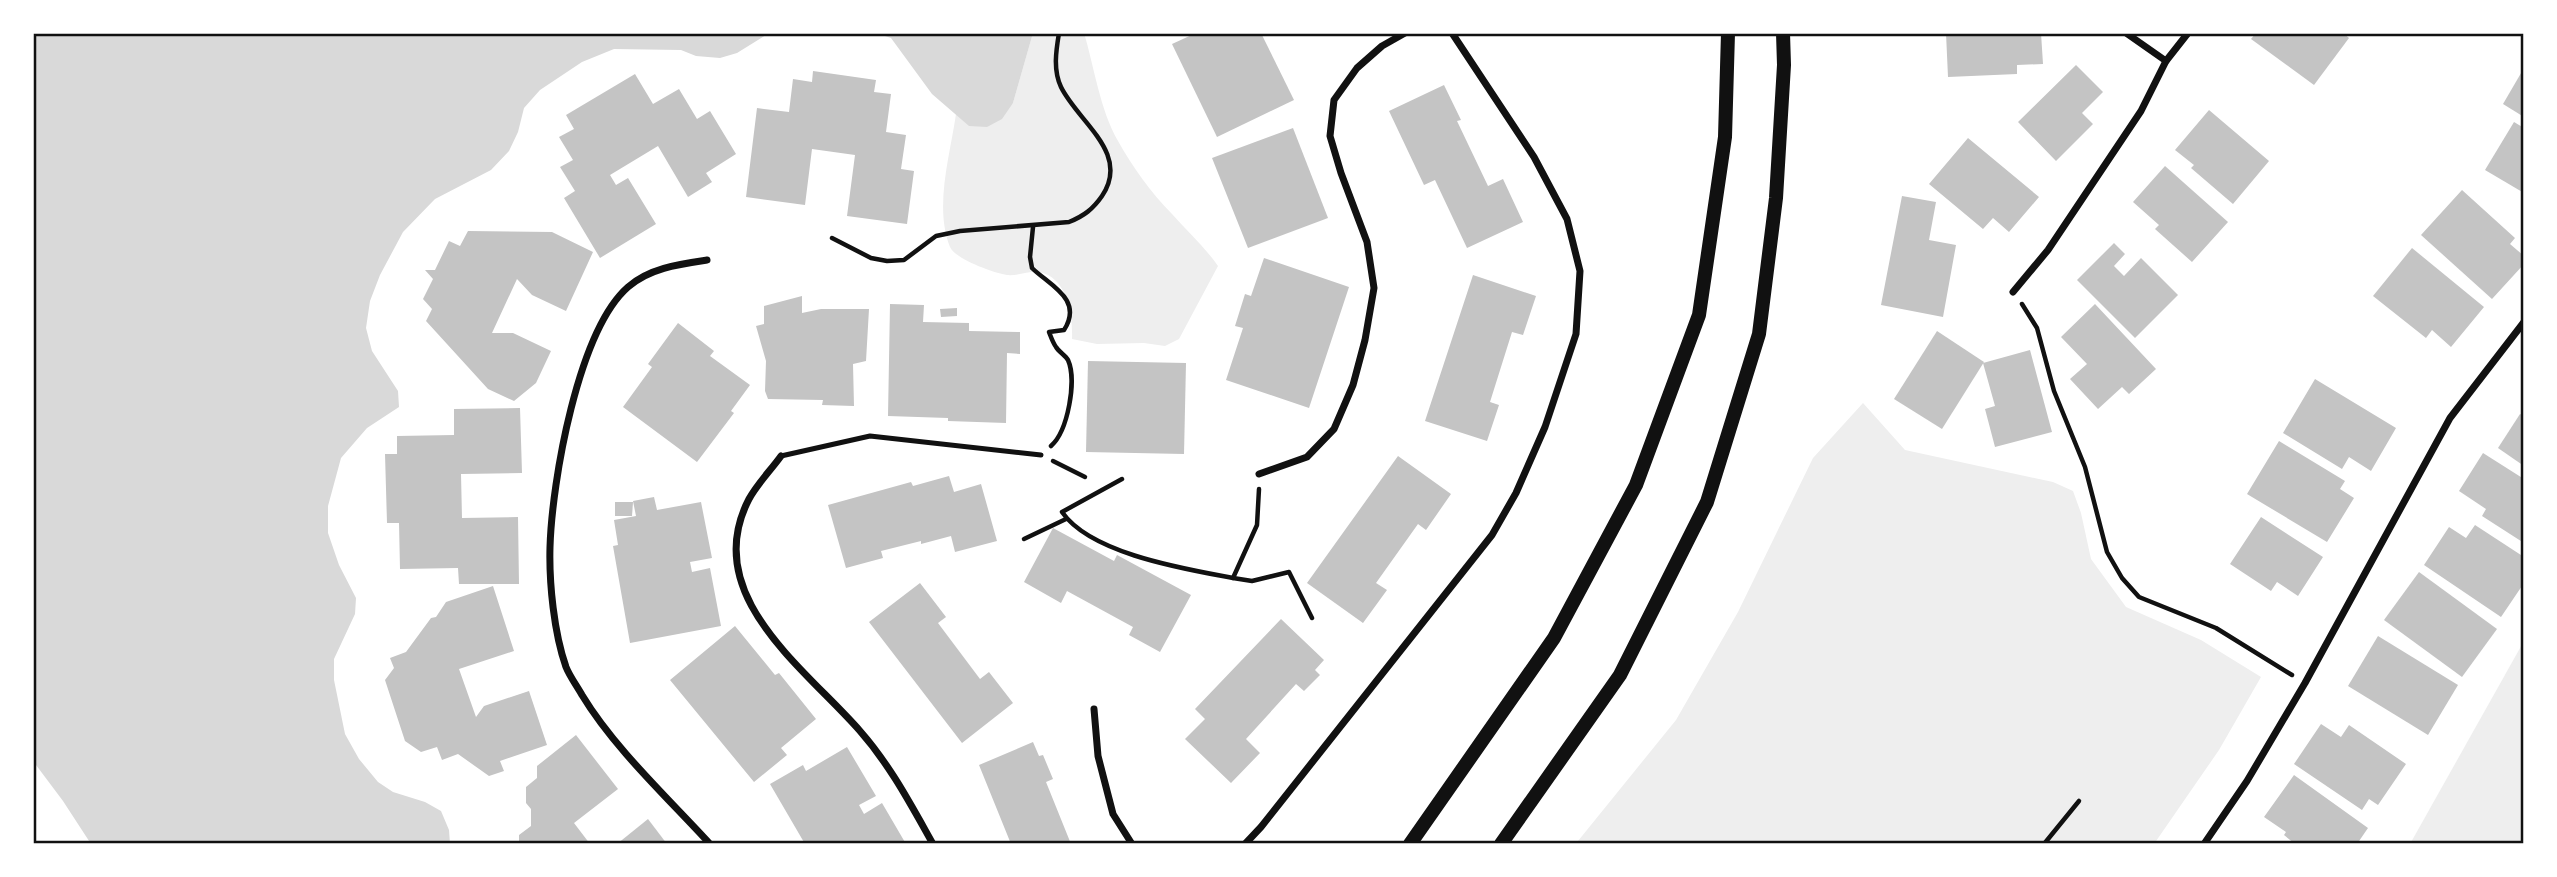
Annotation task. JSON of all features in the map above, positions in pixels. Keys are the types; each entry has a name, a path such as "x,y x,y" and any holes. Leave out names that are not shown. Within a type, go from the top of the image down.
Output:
{"main road":[{"path":"1410,844 1554,638 1636,485 1699,315 1725,137 1728,33"},
{"path":"1501,844 1620,675 1707,502 1759,334 1776,198 1784,65 1783,33"}],"street":[{"path":"1259,474 1307,457 1335,429 1353,385 1365,340 1374,288 1367,242 1330,136 1334,100 1357,68 1382,46 1405,33"},
{"path":"1245,844 1492,535 1516,492 1545,427 1576,334 1580,271 1567,219 1534,157 1452,33"},
{"path":"2126,33 2166,61"},
{"path":"2013,292 2048,250 2133,123 2166,61 2189,33"},
{"path":"707,260 666,266 628,286 604,316 583,365 556,479 550,548 555,615 566,669 597,719 710,844"},
{"path":"2204,844 2247,781 2305,683 2450,418 2524,322"},
{"path":"781,456 750,499 738,528 736,562 743,592 759,620 862,733 886,765 933,844"},
{"path":"1094,709 1098,756 1113,814 1132,844"}],"lane":[{"path":"781,456 870,436 1041,455"}],"path":[{"path":"832,239 871,258 904,260 936,236 960,231 1033,227 1069,222 1082,217 1101,198 1110,179 1110,157 1060,85 1056,66 1059,33"},
{"path":"1033,227 1030,257 1032,268 1059,289 1070,312 1064,330 1049,332 1055,346 1067,359 1072,380 1071,396 1059,439 1041,455 1085,477"},
{"path":"2013,292 2037,328 2054,391 2085,467 2107,552 2122,579 2139,597 2216,628 2305,683"},
{"path":"1233,578 1257,525 1259,474"},
{"path":"1122,479 1062,512 1066,519 1088,537 1163,566 1252,581 1289,572 1312,618"},
{"path":"1024,539 1066,519"},
{"path":"2044,844 2079,801"}],"shaded area":[{"path":"33,33 769,33 737,53 720,58 696,56 681,50 614,49 582,62 540,90 524,108 518,132 509,151 491,170 435,199 403,232 380,275 370,301 366,328 372,351 398,391 399,407 367,428 341,458 328,506 328,533 339,565 356,598 355,614 334,659 334,680 345,734 359,759 378,782 393,792 425,802 441,811 449,830 450,844 91,844 33,761"},
{"path":"876,33 1033,33 1013,103 1002,119 987,127 969,126 932,94 891,38"},
{"path":"1033,33 1084,33 1102,102 1118,141 1149,188 1218,266 1179,339 1165,346 1144,343 1097,344 1072,339 1070,309 1057,281 1039,272 1001,274 967,261 950,247 945,232 943,198 956,114 970,126 1013,103"},
{"path":"1863,403 1905,450 2053,482 2073,491 2081,513 2091,559 2126,607 2201,640 2261,677 2219,750 2154,844 1583,844 1578,841 1676,720 1738,612 1813,458"},
{"path":"2524,641 2524,844 2410,844"}],"building":[{"path":"1196,33 1261,33 1294,100 1217,137 1172,44"},
{"path":"1946,33 2041,33 2043,64 2017,65 2017,74 1948,77"},
{"path":"2256,33 2343,33 2349,38 2314,85 2251,39"},
{"path":"2076,65 2103,92 2082,113 2093,124 2056,161 2018,122"},
{"path":"2524,68 2524,117 2503,104"},
{"path":"813,71 876,80 874,92 891,94 886,132 906,135 901,169 914,171 907,224 847,216 855,155 812,149 805,205 746,197 757,108 789,112 793,79 812,82"},
{"path":"635,74 653,104 679,89 697,119 710,111 736,154 706,173 712,182 688,197 658,146 610,175 616,185 628,178 656,224 600,258 564,198 575,191 560,167 573,160 559,137 574,129 566,115"},
{"path":"1444,85 1461,120 1457,121 1488,186 1503,179 1523,222 1467,248 1435,180 1424,185 1389,111"},
{"path":"2209,110 2269,161 2233,204 2191,168 2194,165 2175,150"},
{"path":"2514,122 2524,128 2524,193 2485,170"},
{"path":"1293,128 1328,218 1248,248 1212,158"},
{"path":"1968,138 2039,197 2009,232 1993,218 1983,229 1929,184"},
{"path":"2165,166 2228,222 2192,262 2155,229 2159,225 2133,202"},
{"path":"2462,190 2515,238 2510,244 2524,256 2524,264 2492,299 2421,235"},
{"path":"1902,196 1936,202 1929,240 1956,245 1943,317 1881,305"},
{"path":"468,231 552,232 593,252 566,311 532,295 517,279 492,333 513,333 551,351 536,383 514,401 488,389 426,321 432,309 423,299 433,279 425,270 435,270 449,241 460,246"},
{"path":"2114,243 2125,254 2114,266 2124,276 2141,258 2178,295 2135,338 2077,280"},
{"path":"2412,248 2484,307 2451,347 2432,330 2426,338 2373,296"},
{"path":"1264,258 1349,287 1309,408 1226,380 1243,328 1235,326 1245,294 1251,296"},
{"path":"1473,275 1536,296 1523,335 1512,332 1490,402 1499,405 1487,441 1425,421"},
{"path":"802,296 802,313 821,309 869,309 866,361 853,364 854,406 822,405 823,400 768,399 765,391 766,361 756,326 764,324 764,306"},
{"path":"890,304 924,305 923,322 969,323 969,331 1020,332 1020,354 1007,353 1006,423 888,416"},
{"path":"2095,304 2156,369 2129,394 2122,387 2098,409 2070,379 2087,364 2061,337"},
{"path":"957,308 957,316 941,317 940,309"},
{"path":"678,323 714,351 710,356 750,385 731,411 734,413 697,462 623,407 652,367 648,364"},
{"path":"1937,331 1984,362 1942,429 1894,399"},
{"path":"2030,350 2052,432 1995,447 1985,409 1995,406 1983,363"},
{"path":"1088,361 1186,363 1184,454 1086,452"},
{"path":"2315,379 2396,428 2371,471 2349,457 2342,469 2283,433"},
{"path":"520,408 522,473 461,474 462,518 518,517 519,584 459,584 458,568 400,569 399,523 387,523 385,454 397,454 397,436 454,435 454,409"},
{"path":"2520,414 2524,416 2524,466 2498,448"},
{"path":"2279,441 2345,481 2340,489 2354,498 2327,542 2247,494"},
{"path":"2483,453 2524,479 2524,543 2482,516 2486,509 2459,491"},
{"path":"1398,456 1451,494 1426,530 1418,524 1376,583 1387,590 1363,623 1307,583"},
{"path":"949,476 954,492 981,484 997,541 955,552 951,536 921,544 921,541 881,551 883,558 846,568 828,505 911,482 913,486"},
{"path":"654,497 657,510 701,502 712,558 690,562 692,572 710,568 721,626 630,643 613,546 618,545 614,520 636,516 633,501"},
{"path":"615,502 633,502 632,516 615,516"},
{"path":"2261,517 2323,557 2298,596 2277,582 2271,591 2230,564"},
{"path":"2475,525 2524,557 2524,583 2501,617 2424,565 2449,527 2466,538"},
{"path":"1053,528 1114,561 1117,555 1191,595 1160,652 1129,635 1133,627 1067,591 1061,603 1024,582"},
{"path":"2419,572 2497,629 2462,677 2384,620"},
{"path":"920,583 946,617 938,623 980,679 989,672 1013,703 962,743 869,622"},
{"path":"493,586 514,651 459,669 476,717 484,706 529,691 547,745 500,761 504,771 489,776 458,754 442,760 437,747 421,752 405,741 385,680 394,668 390,658 406,652 446,602"},
{"path":"1281,619 1324,660 1315,670 1320,675 1304,691 1296,684 1246,739 1260,753 1231,783 1185,739 1205,719 1195,709"},
{"path":"735,626 775,675 779,673 816,719 781,748 787,755 754,782 670,680"},
{"path":"2378,636 2458,685 2428,735 2348,686"},
{"path":"2321,724 2341,737 2349,725 2406,764 2378,805 2369,799 2362,810 2294,764"},
{"path":"576,735 618,789 574,823 590,844 519,844 519,835 531,826 531,809 526,803 526,787 537,778 537,766"},
{"path":"1033,742 1039,756 1043,755 1053,779 1046,782 1071,844 1011,844 979,765"},
{"path":"847,747 876,796 859,805 864,814 882,803 906,844 805,844 770,784 803,765 806,771"},
{"path":"2294,775 2368,828 2357,844 2295,844 2284,835 2286,832 2264,817"},
{"path":"648,819 667,844 617,844"}]}
